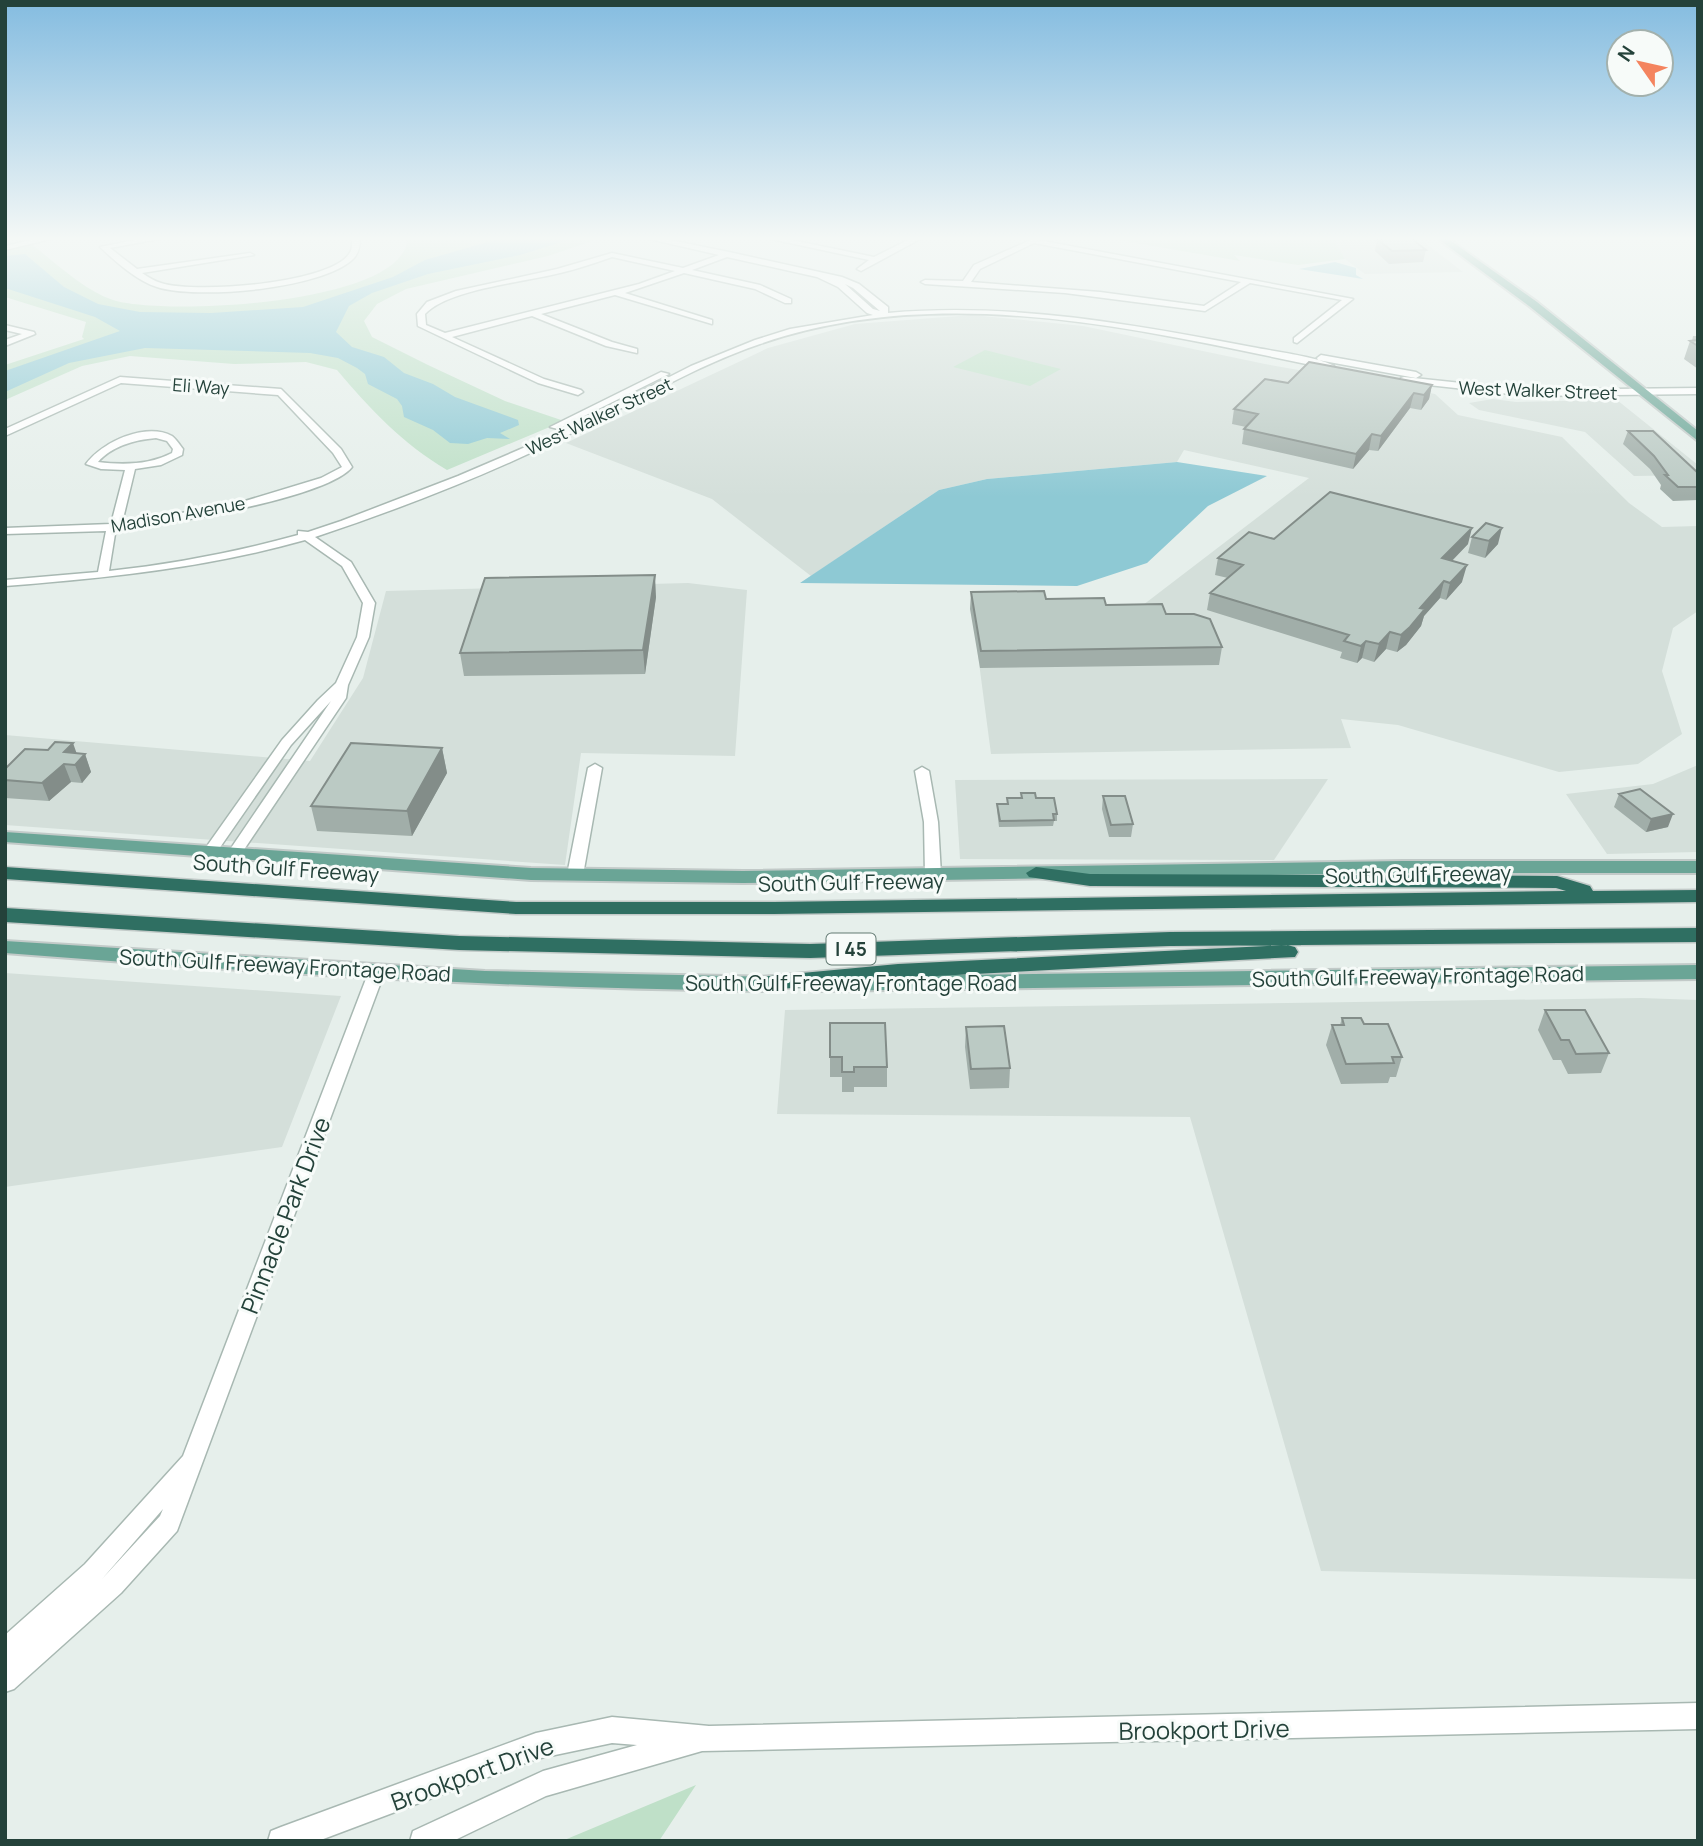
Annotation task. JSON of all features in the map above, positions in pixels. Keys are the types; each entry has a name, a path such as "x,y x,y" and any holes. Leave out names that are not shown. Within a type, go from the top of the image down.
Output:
{"highway":[{"name":"South Gulf Freeway","path":"5,873 516,908 774,908 1698,896"},
{"path":"1036,873 1090,880 1557,883 1609,897"},
{"name":"I 45","path":"5,915 459,943 810,951 1170,939 1698,934"},
{"path":"758,984 898,971 1168,957 1444,947 1594,936"}],"main road":[{"path":"1546,324 1698,437"},
{"path":"1632,390 1698,451"},
{"path":"5,837 209,853 575,875 933,875 1415,866 1698,867"},
{"name":"South Gulf Freeway Frontage Road","path":"5,947 631,984 1698,972"}],"street":[{"path":"422,324 541,381 578,392"},
{"path":"444,336 492,324"},
{"path":"559,324 609,345 634,351"},
{"name":"West Walker Street","path":"5,583 203,552 295,528 534,438 608,399 757,333 794,324"},
{"name":"West Walker Street","path":"5,572 104,569 223,557 306,536 537,447 749,344 824,324"},
{"name":"West Walker Street","path":"1138,324 1439,386 1529,393 1698,391"},
{"path":"1297,340 1317,324"},
{"path":"5,327 31,334 5,343"},
{"name":"Eli Way","path":"5,433 120,380 281,392 337,451 346,470"},
{"name":"West Walker Street","path":"1632,390 1698,385"},
{"path":"91,464 105,452 146,435 170,439 178,452 173,458"},
{"path":"78,468 91,464 131,465 173,458 187,461"},
{"path":"104,569 116,556 121,533 115,527 131,465"},
{"name":"Madison Avenue","path":"5,531 115,527 238,505 306,486 346,470"},
{"path":"234,854 340,698 342,685 363,637 369,603 347,564 295,528"},
{"path":"209,853 285,746 326,697 342,685"},
{"path":"575,875 595,768"},
{"path":"922,771 931,822 933,875"},
{"name":"Pinnacle Park Drive","path":"5,1680 113,1585 169,1523 377,971"},
{"name":"Pinnacle Park Drive","path":"5,1652 93,1572 194,1458"},
{"name":"Brookport Drive","path":"281,1841 536,1746 612,1730 709,1739 1698,1716"},
{"name":"Brookport Drive","path":"422,1841 543,1784 660,1749 709,1739"}],"shaded area":[{"path":"854,324 1083,326 1265,364 1435,394 1458,415 1562,437 1629,503 1662,527 1698,526 1698,611 1673,628 1662,671 1682,734 1638,764 1559,772 1398,725 1341,719 1351,748 991,754 971,602 1143,605 1309,478 1184,450 1177,462 987,479 939,490 811,576 712,499 566,443 768,348"},
{"path":"1493,399 1516,402 1617,400 1698,465 1698,475 1634,476 1585,432 1479,410 1469,403"},
{"path":"688,583 747,590 735,756 581,753 565,865 5,825 5,735 310,761 363,678 386,591"},
{"path":"1698,765 1698,852 1607,854 1566,794 1653,784"},
{"path":"1328,779 1274,860 960,859 955,780"},
{"path":"5,973 341,996 282,1147 5,1187"},
{"path":"1641,998 1698,1000 1698,1579 1321,1571 1190,1117 777,1114 785,1010"}],"green space":[{"path":"85,324 366,324 372,337 428,365 505,401 564,421 447,470 416,449 388,425 337,370 306,362 234,364 130,356 82,366 5,400 5,365 84,339 82,337"},
{"path":"985,350 1061,369 1030,386 953,367"},
{"path":"696,1785 659,1841 562,1841"}],"water":[{"path":"108,324 340,324 336,332 352,347 384,357 404,373 433,384 455,397 518,420 519,425 500,433 510,439 487,438 468,444 450,443 433,430 404,417 402,406 397,399 368,384 365,374 357,368 338,358 310,353 145,348 69,363 5,392 5,371 120,331"},
{"path":"1177,462 1267,476 1208,506 1147,563 1077,586 800,583 939,490 987,479"}],"building":[{"path":"1309,362 1432,385 1424,395 1414,393 1381,436 1372,434 1356,454 1244,429 1258,414 1234,409 1265,379 1288,383"},
{"path":"1628,431 1653,431 1698,473 1698,487 1678,487 1665,475 1668,475 1654,456"},
{"path":"1330,492 1472,528 1442,558 1467,565 1450,583 1444,581 1420,608 1425,609 1410,627 1401,635 1390,632 1379,644 1366,641 1361,646 1344,641 1349,635 1210,593 1243,565 1218,558 1249,532 1274,539"},
{"path":"1486,523 1502,528 1489,541 1472,537"},
{"path":"655,575 643,650 460,653 485,578"},
{"path":"1044,591 1046,599 1104,598 1106,605 1162,604 1166,614 1194,614 1210,619 1222,647 981,651 971,592"},
{"path":"55,742 73,743 64,752 85,754 75,765 64,764 42,783 5,780 5,769 25,749 48,750"},
{"path":"351,743 442,748 407,811 311,806"},
{"path":"1640,789 1673,814 1651,819 1619,794"},
{"path":"1021,793 1035,793 1036,798 1054,798 1057,814 1053,814 1054,820 1000,821 997,804 1008,804 1007,798 1022,798"},
{"path":"1103,796 1125,796 1133,824 1111,825"},
{"path":"1545,1010 1585,1010 1609,1053 1576,1054 1569,1040 1561,1040"},
{"path":"1342,1018 1361,1018 1364,1024 1388,1024 1402,1057 1392,1057 1394,1063 1346,1064 1332,1025 1344,1025"},
{"path":"830,1023 885,1023 887,1067 854,1067 854,1072 842,1072 842,1057 830,1057"},
{"path":"1004,1026 1010,1068 971,1069 966,1027"}]}
